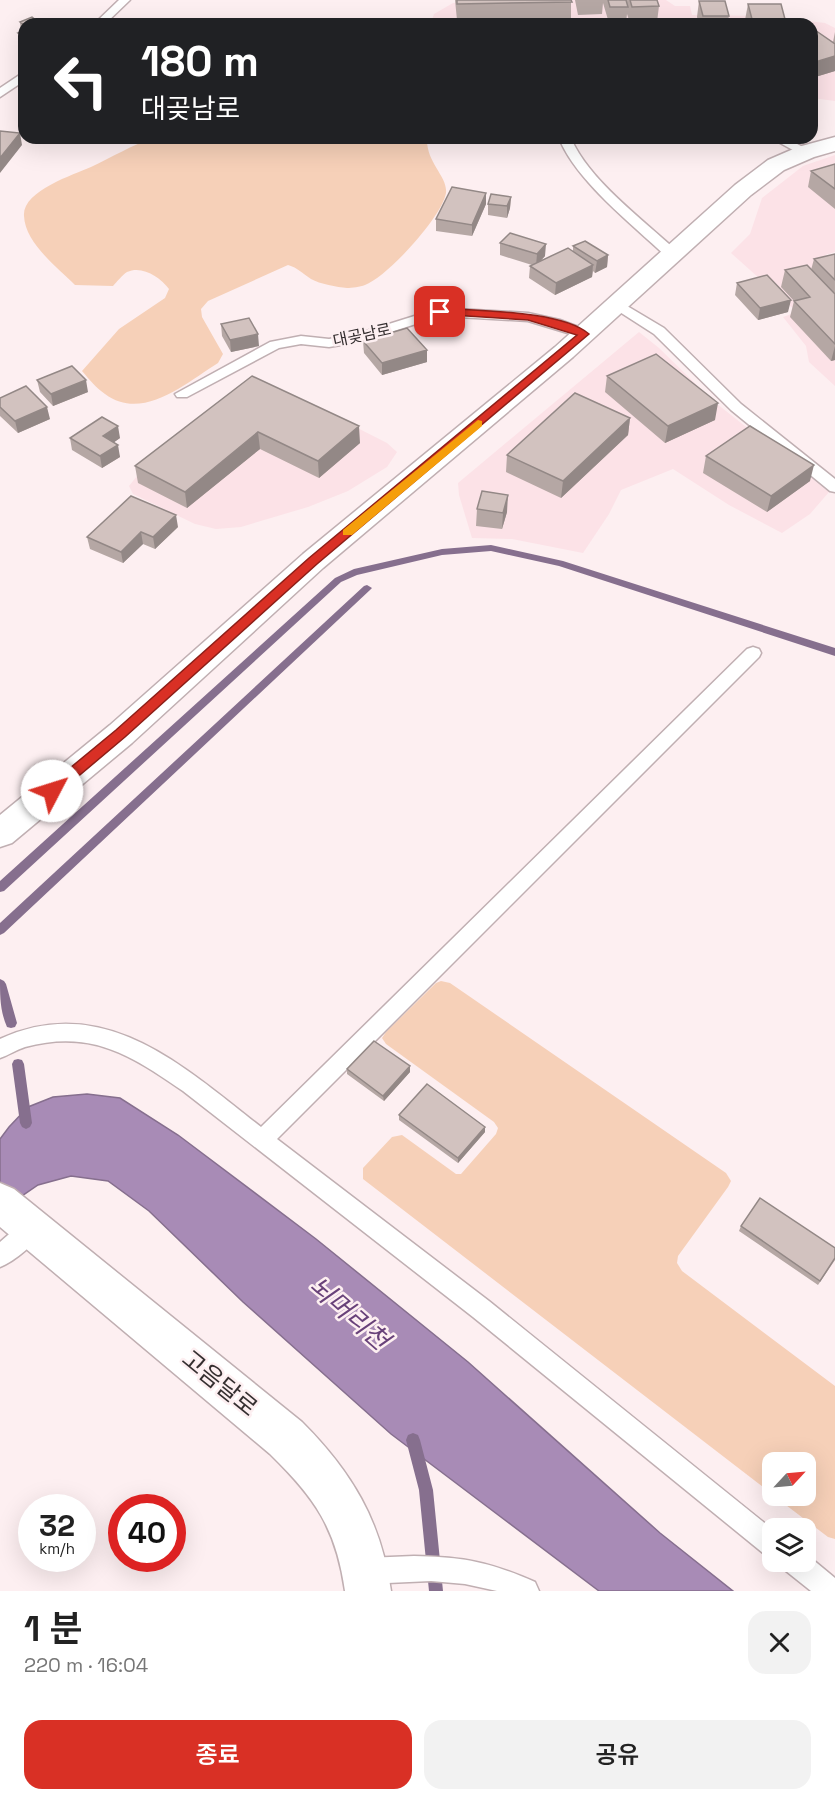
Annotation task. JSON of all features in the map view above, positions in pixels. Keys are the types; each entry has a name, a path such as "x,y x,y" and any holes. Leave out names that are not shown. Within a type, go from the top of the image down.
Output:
{"street":[{"path":"0,834 120,734 313,561 584,334 743,190 776,165 806,152 835,144"},
{"name":"고음달로","path":"0,1202 286,1438 314,1464 340,1501 378,1577"}],"lane":[{"path":"105,18 125,0"},
{"path":"0,94 18,80"},
{"path":"567,144 572,155 672,254"},
{"path":"789,144 806,152"},
{"path":"617,304 659,330 736,407 835,487"},
{"name":"대곶남로","path":"183,394 275,345 301,340 329,343 359,338 440,312 528,317 555,323 584,334"},
{"path":"262,1140 753,653"},
{"path":"0,1049 33,1036 65,1031 90,1032 118,1040 144,1053 190,1084 481,1309 762,1536"},
{"path":"0,1256 32,1228"},
{"path":"807,1572 831,1591"},
{"name":"고음달로","path":"378,1577 467,1573 496,1578 526,1591"}],"shaded area":[{"path":"666,0 675,6 690,6 692,15 781,18 433,18 434,14 453,3"},
{"path":"818,22 835,28 835,101 818,99"},
{"path":"140,144 428,144 433,162 444,181 446,193 435,216 412,245 386,271 365,285 347,288 324,284 288,265 208,301 201,309 202,317 223,354 218,363 178,389 149,402 134,404 119,402 102,392 82,371 119,329 165,298 169,289 150,273 139,270 127,272 113,286 75,285 36,245 30,236 24,216 31,199 50,185"},
{"path":"835,155 835,252 825,255 835,265 835,386 809,362 806,346 783,317 797,312 731,253 750,234 762,198 803,166"},
{"path":"639,332 659,348 712,400 829,492 810,514 782,533 729,505 673,469 621,490 609,514 583,553 512,539 472,538 459,495 458,483"},
{"path":"324,411 387,443 397,452 387,467 348,491 308,507 241,527 216,529 195,524 133,494 129,486 145,466"},
{"path":"441,981 450,983 726,1173 731,1181 728,1187 678,1256 677,1263 682,1271 835,1386 835,1539 828,1537 816,1528 816,1518 803,1518 787,1506 816,1506 816,1452 762,1452 762,1486 363,1179 363,1168 392,1137 402,1135 456,1174 461,1174 496,1134 498,1128 494,1122 386,1044 382,1038 436,983"}],"water":[{"name":"뇌머리천","path":"87,1094 120,1098 178,1135 316,1239 468,1362 660,1533 733,1591 599,1591 391,1434 243,1302 149,1211 108,1181 71,1176 38,1185 0,1211 0,1139 28,1107 53,1097"}],"building":[{"path":"457,0 571,0 572,2 457,4"},
{"path":"608,0 626,0 628,7 610,7"},
{"path":"630,0 657,0 659,6 632,7"},
{"path":"699,1 725,1 729,16 703,16"},
{"path":"748,4 781,4 785,18 752,18"},
{"path":"818,32 835,44 835,56 818,61"},
{"path":"0,131 18,133 18,136 0,158"},
{"path":"835,164 835,189 811,171"},
{"path":"452,187 486,193 472,225 436,219"},
{"path":"491,194 511,197 507,206 488,204"},
{"path":"510,233 546,244 537,254 500,243"},
{"path":"585,241 608,255 597,261 573,246"},
{"path":"568,248 593,265 556,283 530,266"},
{"path":"835,254 835,280 814,259"},
{"path":"807,265 835,294 835,344 794,301 810,297 785,270"},
{"path":"767,275 791,300 760,308 737,283"},
{"path":"249,318 258,334 230,340 221,324"},
{"path":"407,328 427,350 382,363 363,341"},
{"path":"656,354 718,403 668,426 607,376"},
{"path":"72,366 86,380 51,394 37,380"},
{"path":"252,376 359,426 318,461 258,432 185,492 135,466"},
{"path":"26,386 47,407 15,421 0,407 0,398"},
{"path":"575,393 630,418 563,481 507,455"},
{"path":"102,417 118,426 103,436 118,445 100,456 70,438"},
{"path":"750,426 814,465 771,496 706,456"},
{"path":"482,491 508,495 503,513 477,509"},
{"path":"131,496 176,515 153,537 141,532 121,552 87,537"},
{"path":"374,1041 410,1066 383,1096 347,1069"},
{"path":"427,1084 485,1127 458,1158 399,1115"},
{"path":"760,1198 835,1248 835,1258 820,1281 741,1226"}],"waterway":[{"path":"0,888 338,580 354,572 442,552 491,548 560,563 835,652"},
{"path":"0,930 367,588"},
{"path":"0,984 11,1023"},
{"path":"18,1064 26,1123"},
{"path":"413,1440 426,1490 436,1591"}],"slow traffic":[{"path":"348,532 478,424"}],"route":[{"path":"52,791 120,734 313,561 584,334 555,323 528,317 498,313 440,312"}]}
